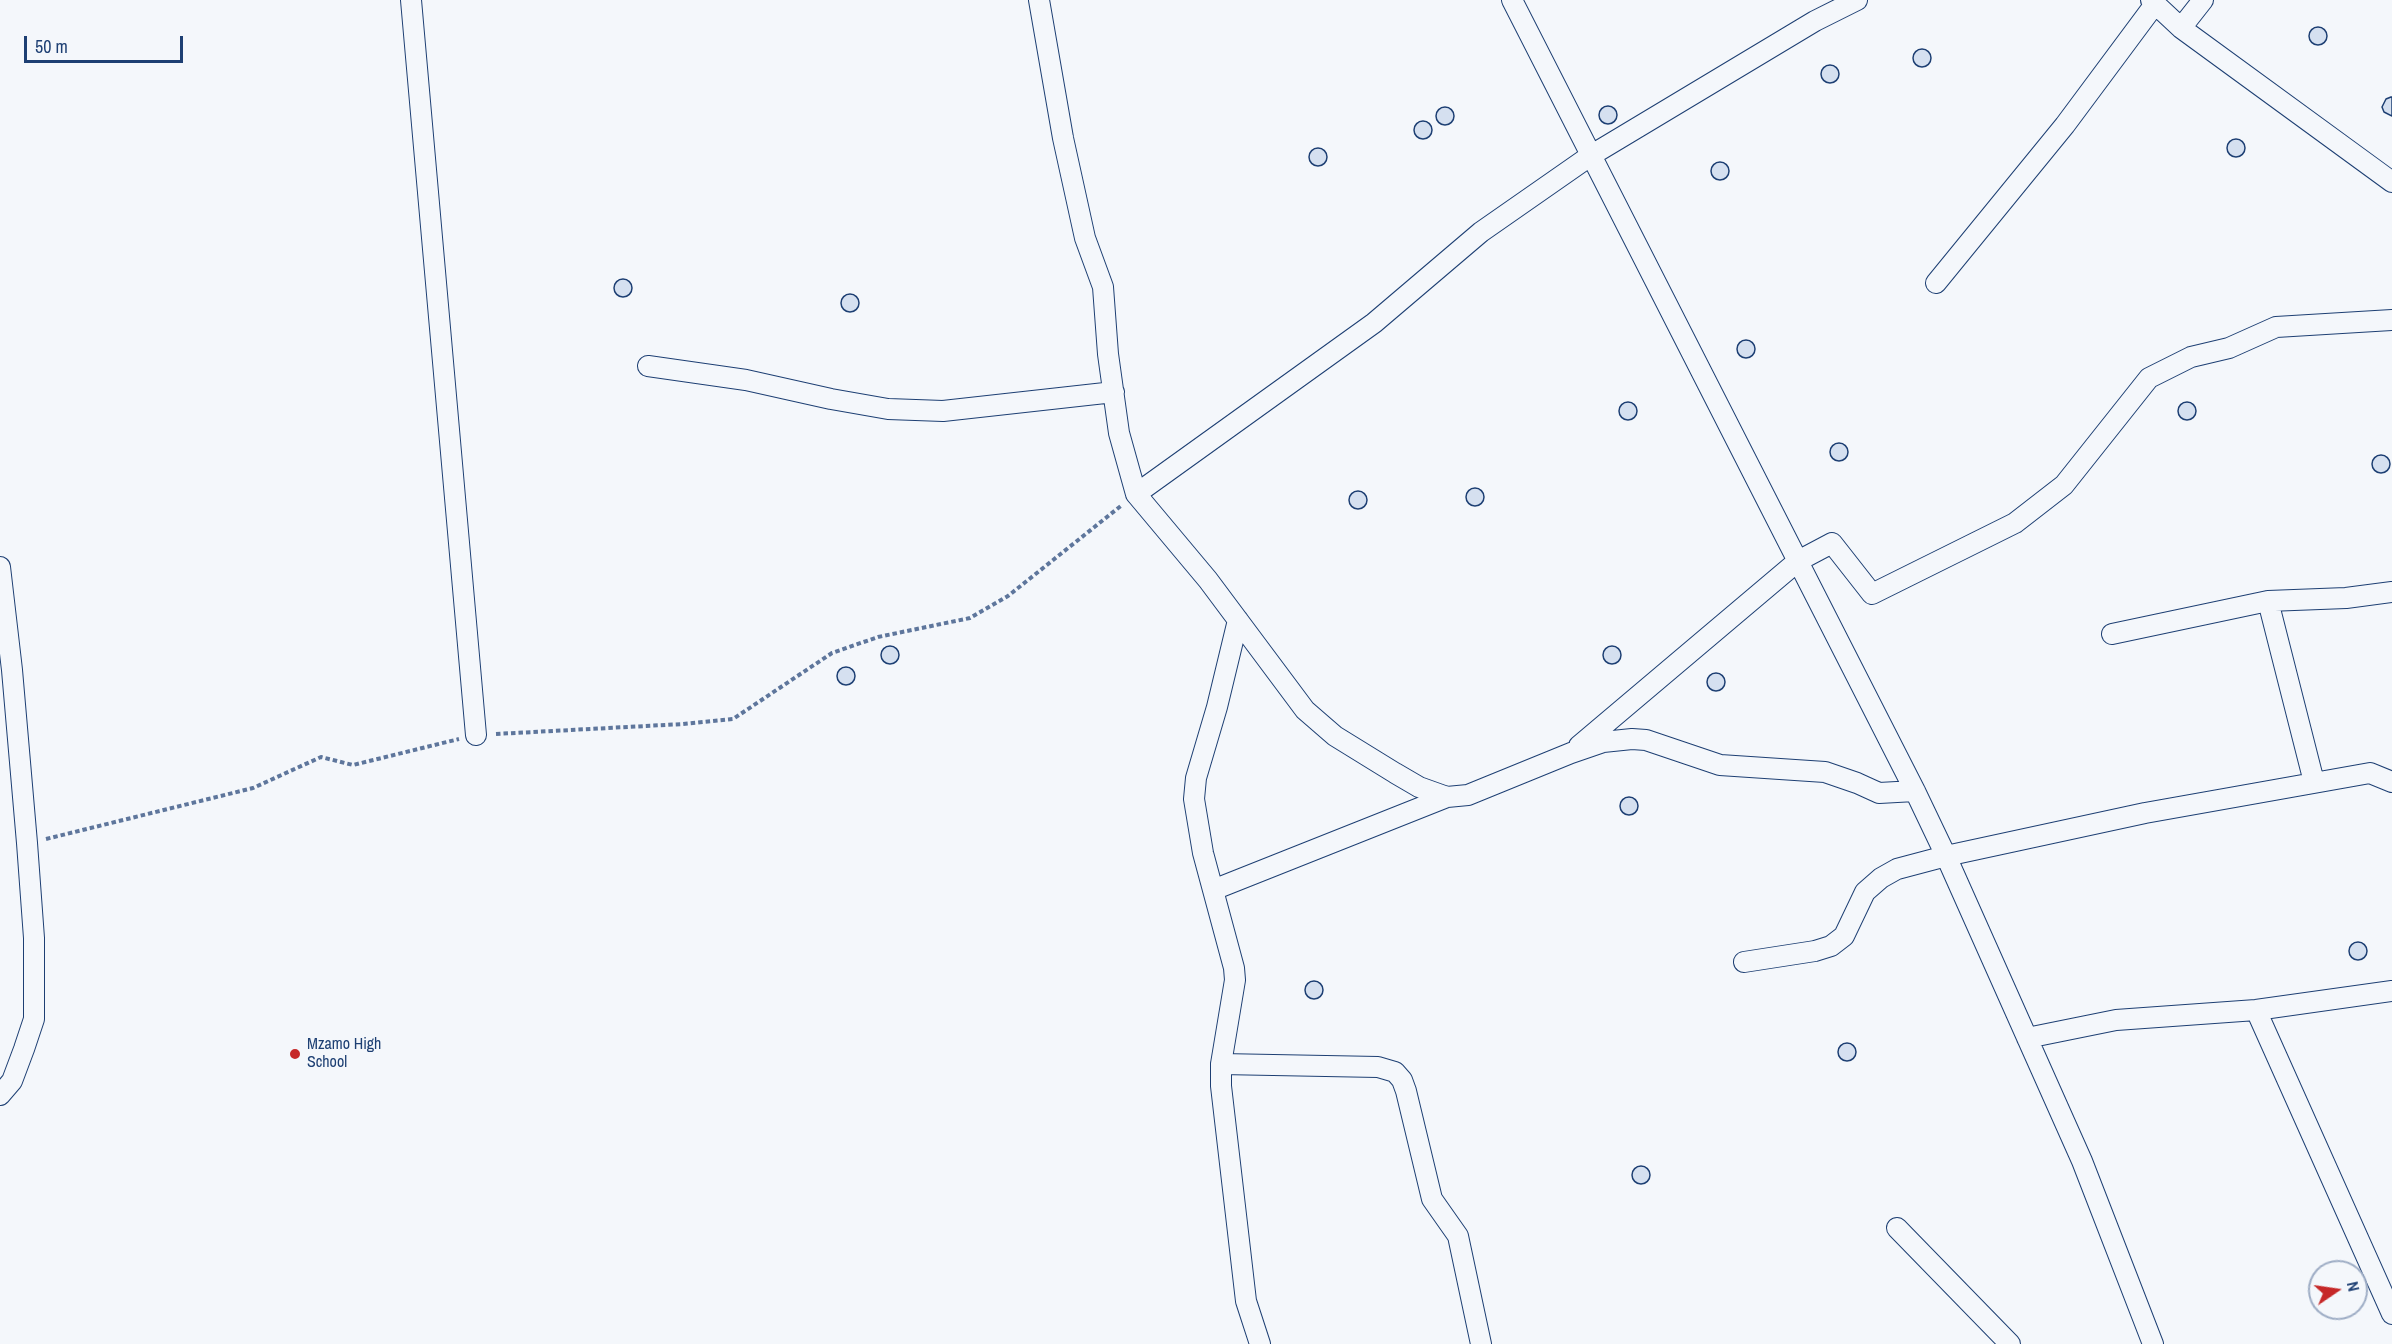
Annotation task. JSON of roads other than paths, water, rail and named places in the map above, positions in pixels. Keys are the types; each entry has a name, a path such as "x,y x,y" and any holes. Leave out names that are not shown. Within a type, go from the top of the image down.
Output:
{"street":[{"path":"411,0 476,735"},
{"path":"1039,0 1085,238 1103,287 1108,354 1119,432 1136,494 1165,525 1305,710 1335,736 1419,787 1447,797"},
{"path":"1512,0 1915,791 2082,1161 2153,1344"},
{"path":"1136,494 1374,324 1480,232 1590,156 1815,21 1857,0"},
{"path":"2181,28 2203,0"},
{"path":"1936,283 2065,125 2153,2 2181,28 2392,183"},
{"path":"1571,753 1798,561 1832,543 1872,594 2015,523 2064,485 2149,378 2191,357 2229,348 2276,327 2392,320"},
{"path":"648,366 746,380 888,409 943,411 1114,392"},
{"path":"0,567 12,670 34,938 34,1019 12,1081 0,1095"},
{"path":"2112,634 2268,601 2346,598 2392,592"},
{"path":"2268,601 2314,783"},
{"path":"1238,620 1194,788 1195,809 1213,890 1234,968 1235,980 1221,1064 1221,1086 1246,1301 1260,1344"},
{"path":"1213,890 1447,797 1468,795 1603,742 1646,740 1720,765 1825,772 1879,793 1915,791"},
{"path":"1744,962 1815,951 1831,946 1844,936 1865,892 1881,878 1897,869 1946,856 2145,813 2370,773 2392,782"},
{"path":"2027,1038 2116,1020 2256,1010 2392,991"},
{"path":"2256,1010 2392,1314"},
{"path":"1221,1064 1378,1067 1388,1068 1395,1072 1402,1080 1406,1091 1432,1199 1458,1236 1481,1344"},
{"path":"1897,1228 2010,1344"}],"place":[{"name":"Mzamo High School","path":"295,1054"}]}
